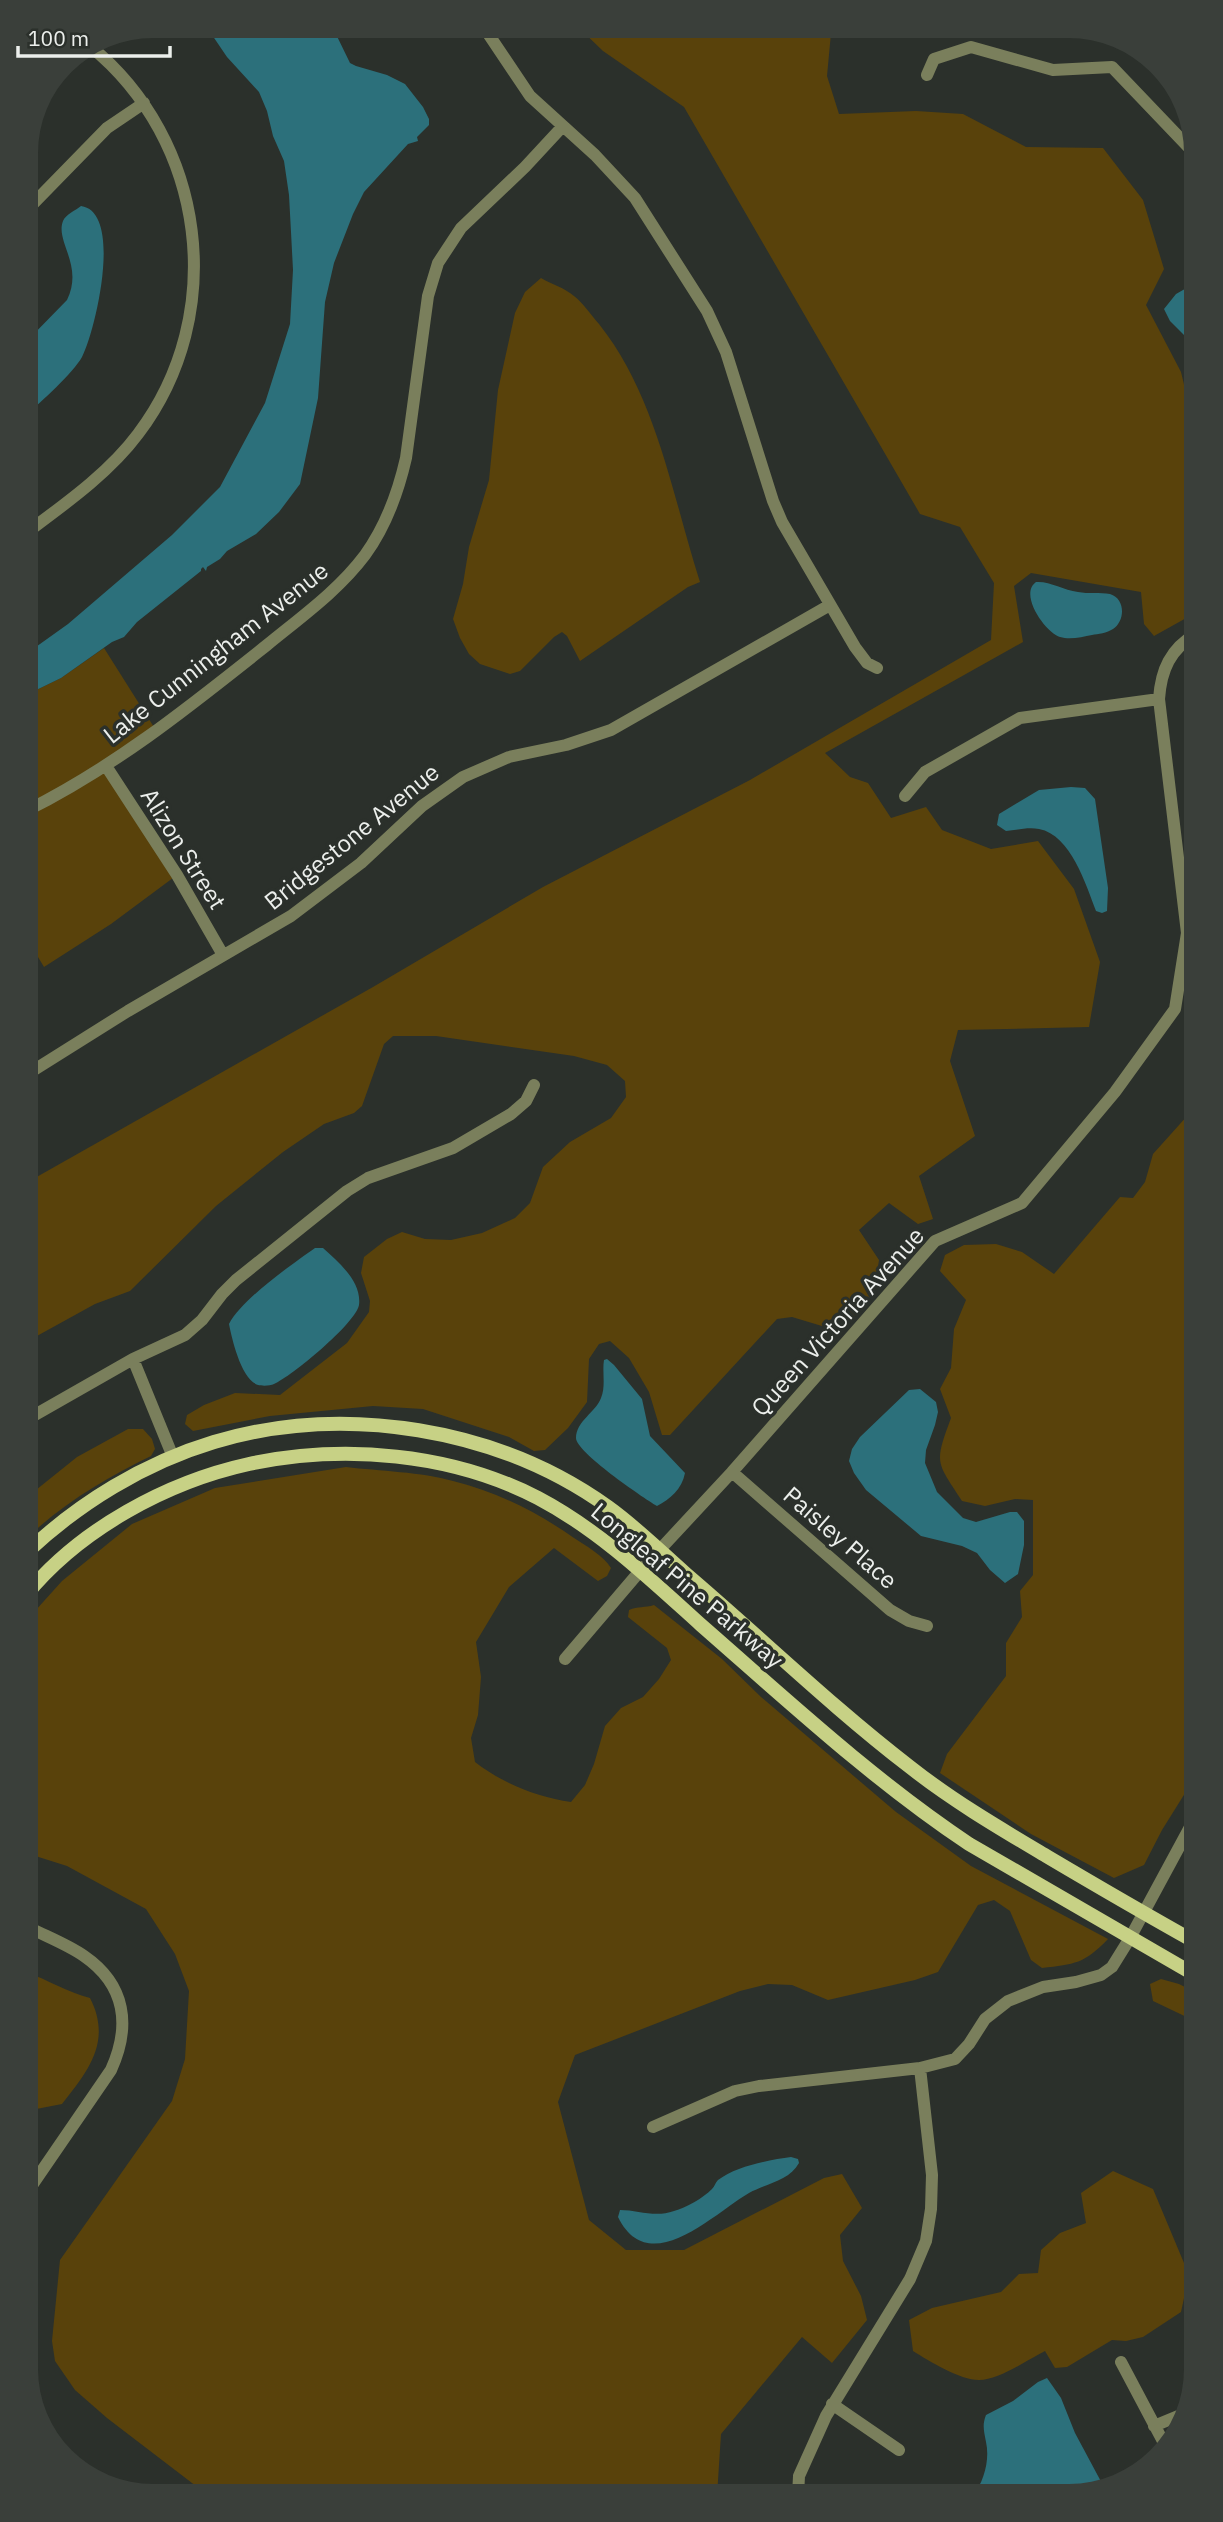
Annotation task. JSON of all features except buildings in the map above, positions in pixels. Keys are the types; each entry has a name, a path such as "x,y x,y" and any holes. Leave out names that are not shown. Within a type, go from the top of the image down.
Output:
{"main road":[{"name":"Longleaf Pine Parkway","path":"38,1542 69,1516 106,1491 173,1457 216,1442 307,1425 345,1424 399,1428 491,1448 556,1476 610,1508 909,1767 984,1819 1184,1936"},
{"name":"Longleaf Pine Parkway","path":"38,1583 62,1559 121,1516 162,1494 224,1470 310,1454 344,1453 395,1457 483,1476 548,1504 593,1532 891,1790 969,1844 1184,1969"}],"street":[{"path":"491,38 530,96 609,169 635,198 707,311 726,352 773,501 861,656 877,668"},
{"path":"927,75 934,59 971,47 1053,70 1112,67 1183,141"},
{"path":"39,523 125,450 145,424 163,394 184,345 194,295 192,223 179,170 169,146 144,103 124,78 98,53"},
{"path":"39,198 107,128 144,103"},
{"name":"Lake Cunningham Avenue","path":"39,804 106,766 167,725 332,592 366,554 391,509 400,483 406,458 428,296 438,263 461,228 526,167 563,126"},
{"name":"Bridgestone Avenue","path":"39,1067 91,1033 280,923 325,892 361,863 422,806 463,777 509,757 566,745 611,730 830,604"},
{"name":"Queen Victoria Avenue","path":"1184,643 1164,667 1159,699 1184,908"},
{"path":"905,796 925,772 1020,718 1159,699"},
{"name":"Alizon Street","path":"106,766 177,875 223,955"},
{"name":"Queen Victoria Avenue","path":"565,1659 640,1571 732,1472 935,1241 1022,1203 1115,1092 1175,1009 1184,952"},
{"path":"38,1411 133,1359 185,1335 202,1320 236,1280 347,1191 369,1178 453,1147 511,1114 526,1101 534,1085"},
{"path":"133,1359 173,1457"},
{"name":"Paisley Place","path":"732,1472 890,1610 909,1621 928,1626"},
{"path":"653,2127 735,2091 920,2068 955,2059 969,2045 985,2019 1008,2001 1043,1987 1101,1975 1112,1967 1184,1837"},
{"path":"38,1932 84,1955 103,1972 113,1987 122,2010 123,2032 120,2050 111,2070 38,2176"},
{"path":"799,2484 799,2476 832,2404 910,2279 926,2241 932,2209 932,2175 920,2068"},
{"path":"1121,2362 1161,2438"},
{"path":"832,2404 899,2450"},
{"path":"1154,2426 1173,2418"}],"shaded area":[{"path":"590,38 830,39 827,76 839,114 916,111 963,114 1026,147 1103,148 1143,200 1164,269 1146,305 1181,372 1184,384 1184,619 1154,636 1144,624 1141,592 1031,573 1014,586 1023,642 825,753 850,777 868,783 891,818 926,807 942,830 991,849 1038,841 1074,889 1100,962 1089,1027 958,1030 950,1061 975,1136 919,1176 933,1219 918,1224 889,1203 859,1230 879,1260 874,1293 857,1315 822,1326 792,1317 777,1319 670,1435 662,1435 649,1392 629,1358 610,1341 599,1344 589,1359 587,1402 568,1428 545,1450 534,1451 509,1437 423,1409 373,1406 270,1416 193,1431 185,1424 187,1415 204,1405 235,1393 280,1395 347,1343 369,1312 370,1301 361,1273 364,1257 387,1239 402,1232 425,1239 451,1240 482,1233 515,1218 530,1203 543,1167 570,1142 611,1118 626,1097 625,1081 607,1065 574,1056 436,1036 393,1036 384,1044 362,1106 354,1113 324,1124 283,1152 216,1206 130,1291 95,1304 38,1335 39,1176 373,987 543,887 750,780 991,640 994,583 960,527 920,514 684,107 603,51"},
{"path":"541,278 577,299 619,352 649,415 661,448 700,582 688,587 580,661 567,636 562,632 520,671 510,674 480,664 469,654 453,619 463,584 469,547 489,480 498,390 515,313 525,292"},
{"path":"104,648 157,732 107,765 177,875 111,924 44,967 39,958 39,689 61,678"},
{"path":"1184,1119 1184,1795 1144,1865 1114,1878 1031,1834 940,1773 947,1754 1006,1676 1006,1643 1022,1617 1020,1591 1033,1575 1033,1500 1015,1499 985,1506 962,1501 940,1462 942,1445 951,1418 940,1389 951,1368 954,1329 966,1300 940,1271 945,1255 964,1245 996,1244 1022,1252 1054,1274 1120,1197 1133,1198 1145,1182 1153,1154"},
{"path":"128,1429 143,1429 152,1439 155,1449 151,1456 85,1493 38,1528 38,1488 77,1457"},
{"path":"346,1467 428,1476 485,1491 516,1504 546,1520 604,1559 611,1568 607,1576 598,1581 554,1548 509,1587 476,1642 481,1677 478,1715 471,1738 475,1762 520,1788 571,1802 585,1785 605,1726 621,1708 643,1697 671,1660 667,1648 628,1617 629,1610 654,1605 722,1659 761,1697 896,1812 971,1866 1108,1939 1085,1958 1042,1968 1031,1960 1010,1911 994,1900 978,1905 938,1972 828,2000 792,1985 768,1984 740,1991 575,2055 558,2102 589,2220 626,2250 684,2250 824,2178 842,2174 862,2208 840,2235 843,2261 861,2296 867,2320 832,2363 802,2337 721,2434 718,2484 192,2483 75,2390 55,2361 52,2341 60,2260 172,2101 185,2059 189,1991 175,1954 146,1909 67,1866 38,1857 38,1607 62,1581 132,1524 215,1488"},
{"path":"38,1977 90,1998 99,2028 98,2041 89,2067 62,2104 38,2109"},
{"path":"1161,1979 1184,1986 1184,2016 1153,2001 1150,1984"},
{"path":"1113,2171 1153,2189 1184,2263 1184,2298 1181,2312 1143,2337 1126,2341 1112,2340 1067,2367 1055,2368 1045,2351 987,2379 963,2377 913,2351 909,2320 932,2308 1001,2292 1019,2274 1038,2273 1041,2250 1060,2233 1086,2223 1081,2193"}],"water":[{"path":"214,38 338,38 350,63 405,84 423,107 429,125 417,137 418,141 408,144 364,192 334,263 325,302 318,398 300,484 279,512 256,534 227,551 207,567 206,571 203,567 137,622 124,637 112,642 61,678 39,689 39,645 68,624 172,535 220,487 265,403 290,324 293,270 289,195 284,161 259,92 227,57"},
{"path":"81,206 94,213 101,229 104,250 99,300 87,344 78,364 39,403 39,329 67,300 71,287 71,265 62,229 68,214"},
{"path":"1184,289 1184,335 1170,321 1164,309 1176,294"},
{"path":"1036,582 1078,592 1110,594 1119,600 1121,605 1120,621 1113,629 1105,632 1076,638 1060,637 1042,622 1032,604 1031,588"},
{"path":"1085,788 1095,799 1108,888 1107,911 1102,913 1096,911 1076,862 1060,841 1039,829 1006,831 997,825 999,814 1039,790"},
{"path":"315,1248 323,1248 348,1273 357,1288 359,1305 347,1324 308,1361 274,1384 258,1385 242,1367 229,1324 256,1293"},
{"path":"607,1359 642,1399 650,1436 685,1473 675,1493 657,1506 598,1463 579,1445 576,1438 579,1427 601,1398 604,1360"},
{"path":"920,1389 936,1402 938,1412 926,1450 925,1463 937,1492 963,1518 976,1522 1017,1512 1024,1521 1024,1545 1018,1574 1005,1583 977,1553 962,1546 921,1536 866,1490 854,1473 849,1461 852,1449 860,1437 909,1390"},
{"path":"791,2157 798,2159 799,2163 790,2174 749,2193 700,2226 664,2243 646,2243 631,2235 618,2217 620,2210 660,2214 679,2210 704,2196 725,2175 743,2167"},
{"path":"1047,2378 1061,2398 1075,2433 1100,2479 1070,2484 980,2484 987,2463 984,2425 986,2415 1013,2401"}]}
